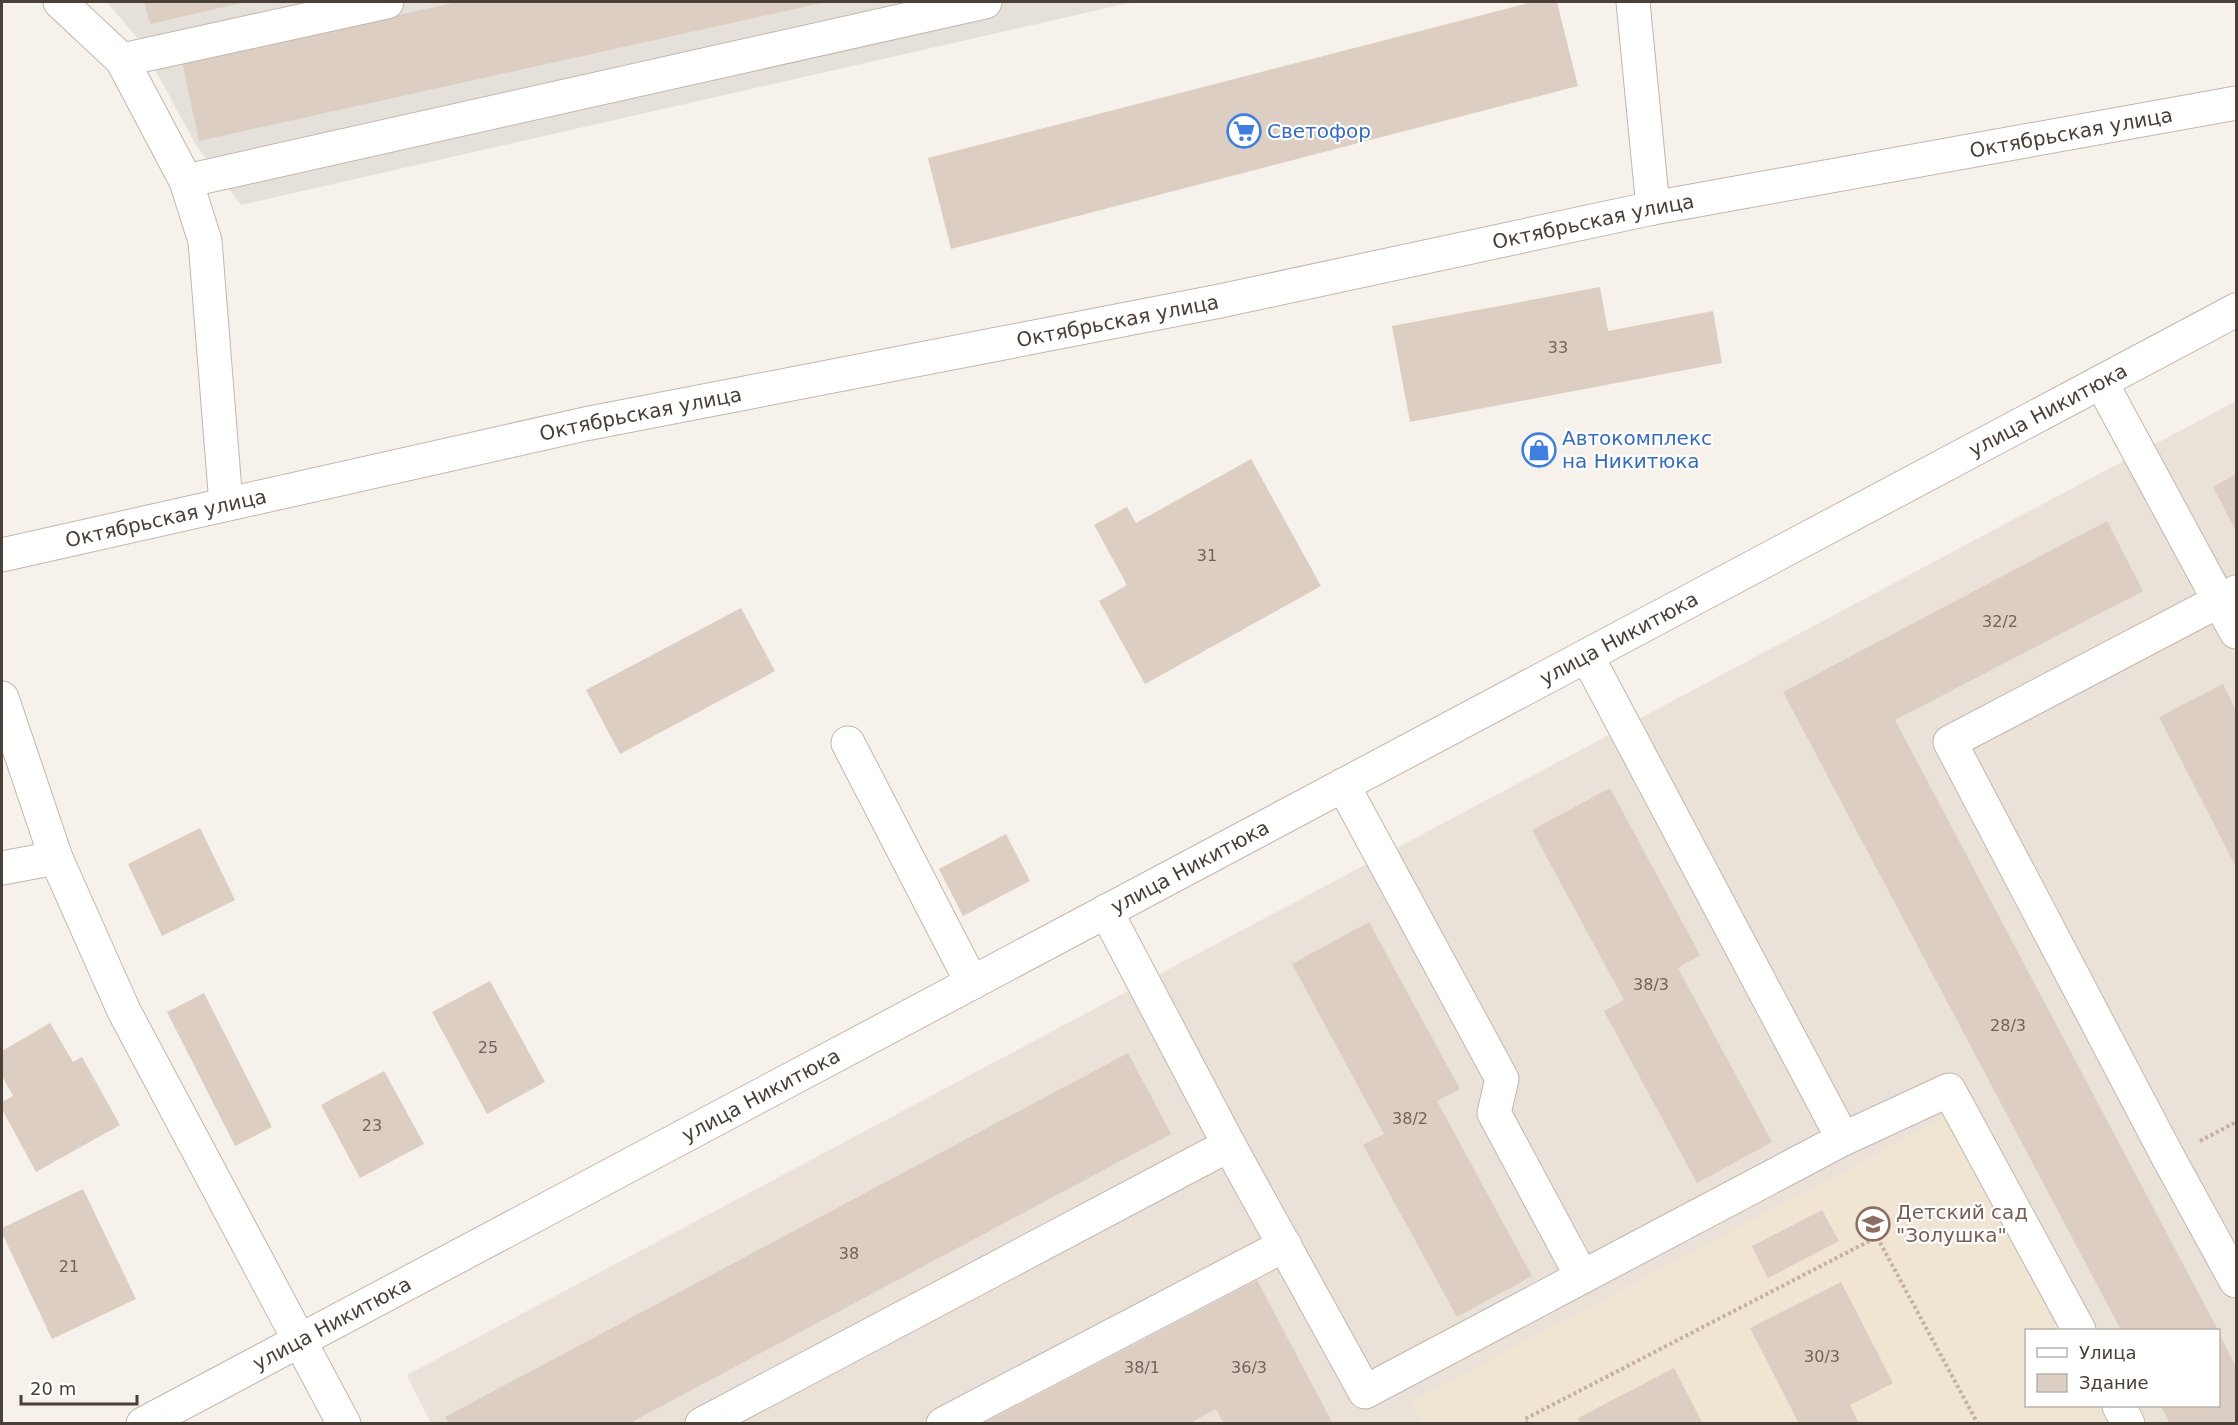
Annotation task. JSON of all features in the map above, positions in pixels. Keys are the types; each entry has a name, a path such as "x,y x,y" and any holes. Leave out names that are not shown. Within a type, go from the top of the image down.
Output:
{"street":[{"path":"60,2 122,60 186,181 205,241 226,504"},
{"path":"122,60 387,2"},
{"path":"186,181 985,2"},
{"path":"1633,2 1653,208"},
{"name":"Октябрьская улица","path":"2,555 585,424 1220,301 1653,208 2236,103"},
{"name":"улица Никитюка","path":"143,1424 2236,310"},
{"path":"2101,382 2228,596 2236,632"},
{"path":"2228,596 1950,742 2168,1157 2236,1281"},
{"path":"1587,656 1843,1139"},
{"path":"2,698 56,858 124,1011 344,1424"},
{"path":"848,743 972,983"},
{"path":"1343,785 1502,1079 1494,1113 1582,1277"},
{"path":"2,868 56,858"},
{"path":"1106,911 1229,1145 1365,1392 1843,1139 1949,1090 2078,1329"},
{"path":"702,1424 1229,1145"},
{"path":"943,1424 1285,1245"},
{"path":"2120,1407 2128,1424"}],"path":[{"path":"1527,1424 1525,1419 1877,1237 1978,1424"}],"shaded area":[{"path":"107,2 1133,2 241,205 196,145 139,40"},
{"path":"2236,401 2236,1423 431,1424 407,1375"},
{"name":"Детский сад \"Золушка\"","path":"1945,1117 2057,1329 2025,1329 2025,1407 2099,1407 2108,1423 1423,1424 1411,1402"}],"building":[{"path":"144,2 246,2 150,24"},
{"path":"458,2 826,2 199,141 182,62"},
{"path":"1533,2 1557,2 1578,86 951,249 928,158"},
{"path":"1600,287 1608,331 1713,311 1722,363 1410,422 1392,326"},
{"path":"1251,459 1321,586 1145,684 1099,601 1127,585 1094,525 1127,507 1136,523"},
{"path":"2236,474 2236,531 2213,487"},
{"path":"2107,521 2143,591 1895,720 2217,1329 2120,1329 1783,692"},
{"path":"741,608 775,671 620,754 586,690"},
{"path":"2223,684 2236,710 2236,867 2159,717"},
{"path":"1610,788 1700,955 1678,968 1772,1142 1697,1183 1604,1011 1624,1000 1532,830"},
{"path":"200,828 235,900 162,936 128,864"},
{"path":"1006,834 1030,881 963,916 939,869"},
{"path":"1369,922 1460,1089 1437,1101 1532,1276 1457,1317 1363,1145 1384,1134 1292,964"},
{"path":"490,981 545,1082 487,1114 432,1012"},
{"path":"204,993 272,1127 235,1146 167,1012"},
{"path":"50,1023 73,1062 82,1057 120,1125 36,1172 2,1109 2,1102 13,1096 2,1076 2,1051"},
{"path":"1128,1053 1171,1134 628,1424 449,1424 445,1417"},
{"path":"384,1071 424,1144 360,1178 321,1105"},
{"path":"83,1189 136,1299 52,1339 2,1233 2,1228"},
{"path":"1822,1210 1839,1241 1768,1278 1752,1246"},
{"path":"1257,1280 1333,1424 1224,1424 1216,1409 1188,1424 982,1424"},
{"path":"1841,1282 1893,1383 1850,1405 1859,1424 1799,1424 1750,1328"},
{"path":"2220,1336 2236,1366 2236,1424 2170,1424 2162,1407 2220,1407"},
{"path":"1674,1368 1703,1424 1581,1424 1578,1418"}],"place":[{"name":"Светофор","path":"1244,131"},
{"name":"Автокомплекс на Никитюка","path":"1539,450"},
{"name":"Детский сад \"Золушка\"","path":"1873,1224"}]}
